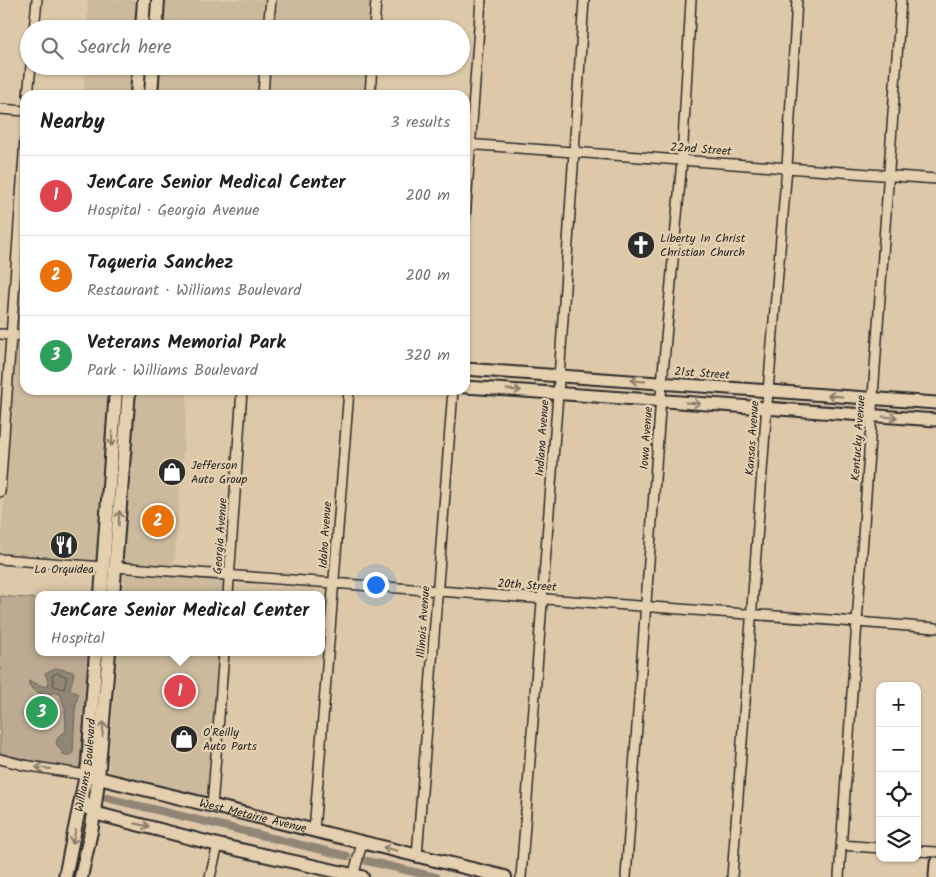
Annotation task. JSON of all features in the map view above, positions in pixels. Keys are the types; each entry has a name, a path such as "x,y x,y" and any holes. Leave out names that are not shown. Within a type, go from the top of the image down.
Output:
{"main road":[{"path":"143,20 144,0"},
{"path":"157,20 158,0"},
{"path":"137,90 138,75"},
{"path":"151,90 152,75"},
{"path":"113,591 105,541 116,395"},
{"path":"108,591 109,566 128,395"},
{"path":"102,591 109,566"},
{"name":"Williams Boulevard","path":"81,877 94,813 92,776 96,656"},
{"name":"Williams Boulevard","path":"65,877 82,797 92,776 108,656"},
{"name":"West Metairie Avenue","path":"92,776 212,807 505,877"},
{"path":"82,797 86,806 94,813 218,845 357,876"}],"street":[{"path":"35,20 37,0"},
{"path":"269,20 271,0"},
{"path":"375,20 376,0"},
{"path":"470,120 480,0"},
{"name":"Indiana Avenue","path":"520,877 558,394 584,0"},
{"name":"Iowa Avenue","path":"626,877 662,383 682,160 691,0"},
{"name":"Kansas Avenue","path":"732,877 768,392 787,167 797,0"},
{"name":"Kentucky Avenue","path":"839,877 901,0"},
{"path":"29,90 30,75"},
{"path":"263,90 264,75"},
{"path":"370,90 371,75"},
{"path":"0,110 20,111"},
{"name":"22nd Street","path":"470,144 936,178"},
{"path":"0,492 20,205"},
{"path":"0,334 20,335"},
{"name":"21st Street","path":"470,369 936,403"},
{"path":"470,387 936,420"},
{"name":"Georgia Avenue","path":"228,591 242,395"},
{"name":"Idaho Avenue","path":"314,831 349,395"},
{"name":"Illinois Avenue","path":"417,856 453,395"},
{"name":"20th Street","path":"0,559 230,574 936,628"},
{"path":"212,807 224,656"},
{"name":"West Metairie Avenue","path":"0,759 23,765 92,776"},
{"path":"357,876 362,843"},
{"path":"210,877 218,845"},
{"path":"841,845 876,848"},
{"path":"921,851 936,852"},
{"path":"935,877 936,863"}],"shaded area":[{"path":"88,0 371,0 370,20 87,20"},
{"path":"84,75 365,75 364,90 83,90"},
{"path":"20,274 20,395 188,395 174,564 223,569 222,591 123,591 125,563 0,555"},
{"path":"0,596 35,599 35,656 90,656 79,773 0,753"},
{"path":"118,656 218,656 209,800 108,771"}],"water":[{"path":"56,668 74,672 70,689 78,694 75,711 73,753 69,755 64,755 56,744 58,737 66,731 65,708 60,694 42,694 29,685 29,681 46,687 49,684 45,673"}],"waterway":[{"path":"107,798 347,856"},
{"path":"367,861 436,877"}],"place":[{"name":"Liberty In Christ Christian Church","path":"641,245"},
{"name":"Jefferson Auto Group","path":"172,472"},
{"name":"Taqueria Sanchez","path":"158,521"},
{"name":"La Orquidea","path":"64,545"},
{"name":"JenCare Senior Medical Center","path":"180,691"},
{"name":"Veterans Memorial Park","path":"42,712"},
{"name":"O'Reilly Auto Parts","path":"184,739"}]}
